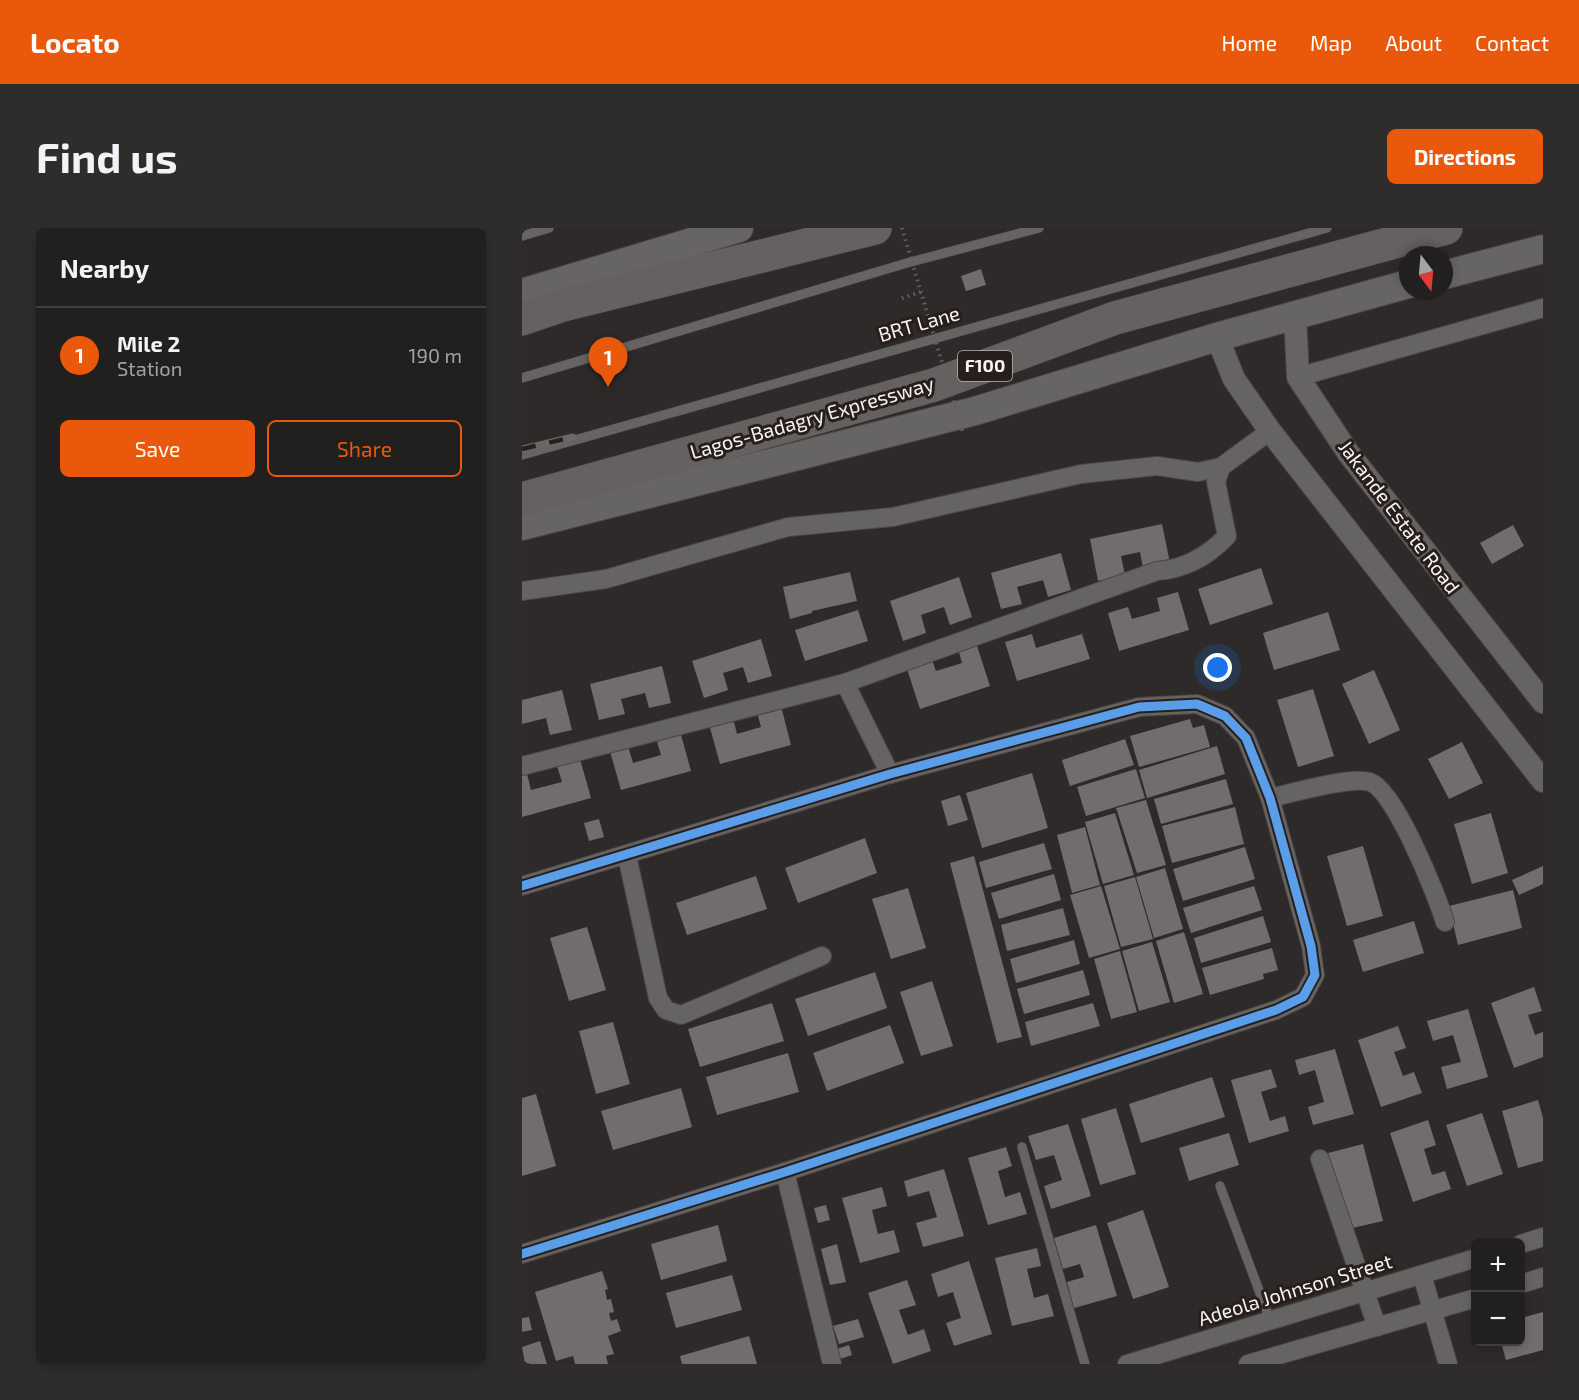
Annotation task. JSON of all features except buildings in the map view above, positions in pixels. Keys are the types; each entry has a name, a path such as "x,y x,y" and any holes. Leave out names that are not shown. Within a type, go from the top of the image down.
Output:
{"highway":[{"path":"522,319 562,305 875,228"},
{"name":"Lagos-Badagry Expressway","path":"522,499 934,385 1114,318 1446,228"}],"main road":[{"path":"522,293 739,228"},
{"path":"1453,273 1543,249"},
{"name":"Lagos-Badagry Expressway","path":"522,526 975,411 1295,314 1399,286"}],"street":[{"path":"1299,377 1543,308"},
{"name":"Jakande Estate Road","path":"1295,314 1299,377 1349,454 1543,702"},
{"path":"1217,337 1234,379 1270,431 1543,781"},
{"path":"522,591 606,579 788,526 893,517 1081,474 1156,466 1198,472 1221,467 1270,431"},
{"path":"522,766 845,683 1157,571 1176,570 1193,559 1210,554 1227,536 1216,482 1221,467"},
{"path":"845,683 890,774"},
{"path":"522,886 627,856 890,774 1138,707 1197,704 1225,716 1246,738 1270,798 1311,945 1315,975 1303,997 1276,1010 785,1172 522,1254"},
{"path":"1270,798 1352,781 1371,782 1384,791 1426,871 1445,922"},
{"path":"627,856 658,998 666,1010 681,1015 822,956"},
{"path":"1320,1159 1377,1326"},
{"path":"785,1172 832,1364"},
{"path":"1525,1243 1543,1237"},
{"name":"Adeola Johnson Street","path":"1127,1364 1471,1260"},
{"path":"1422,1275 1448,1364"},
{"path":"1525,1283 1543,1277"},
{"path":"1248,1364 1471,1300"}],"lane":[{"path":"522,236 549,228"},
{"path":"522,378 907,263 1039,228"},
{"name":"BRT Lane","path":"522,454 1327,228"},
{"path":"1022,1147 1085,1364"},
{"path":"1220,1186 1270,1320"}],"path":[{"path":"902,228 963,434"},
{"path":"902,298 921,292"}],"railway":[{"path":"522,449 573,437"}],"cycle path":[{"path":"522,886 890,774 1139,707 1197,704 1225,716 1246,738 1270,798 1311,946 1315,975 1303,997 1276,1010 785,1172 522,1254"}],"place":[{"name":"Mile 2","path":"608,387"}]}
